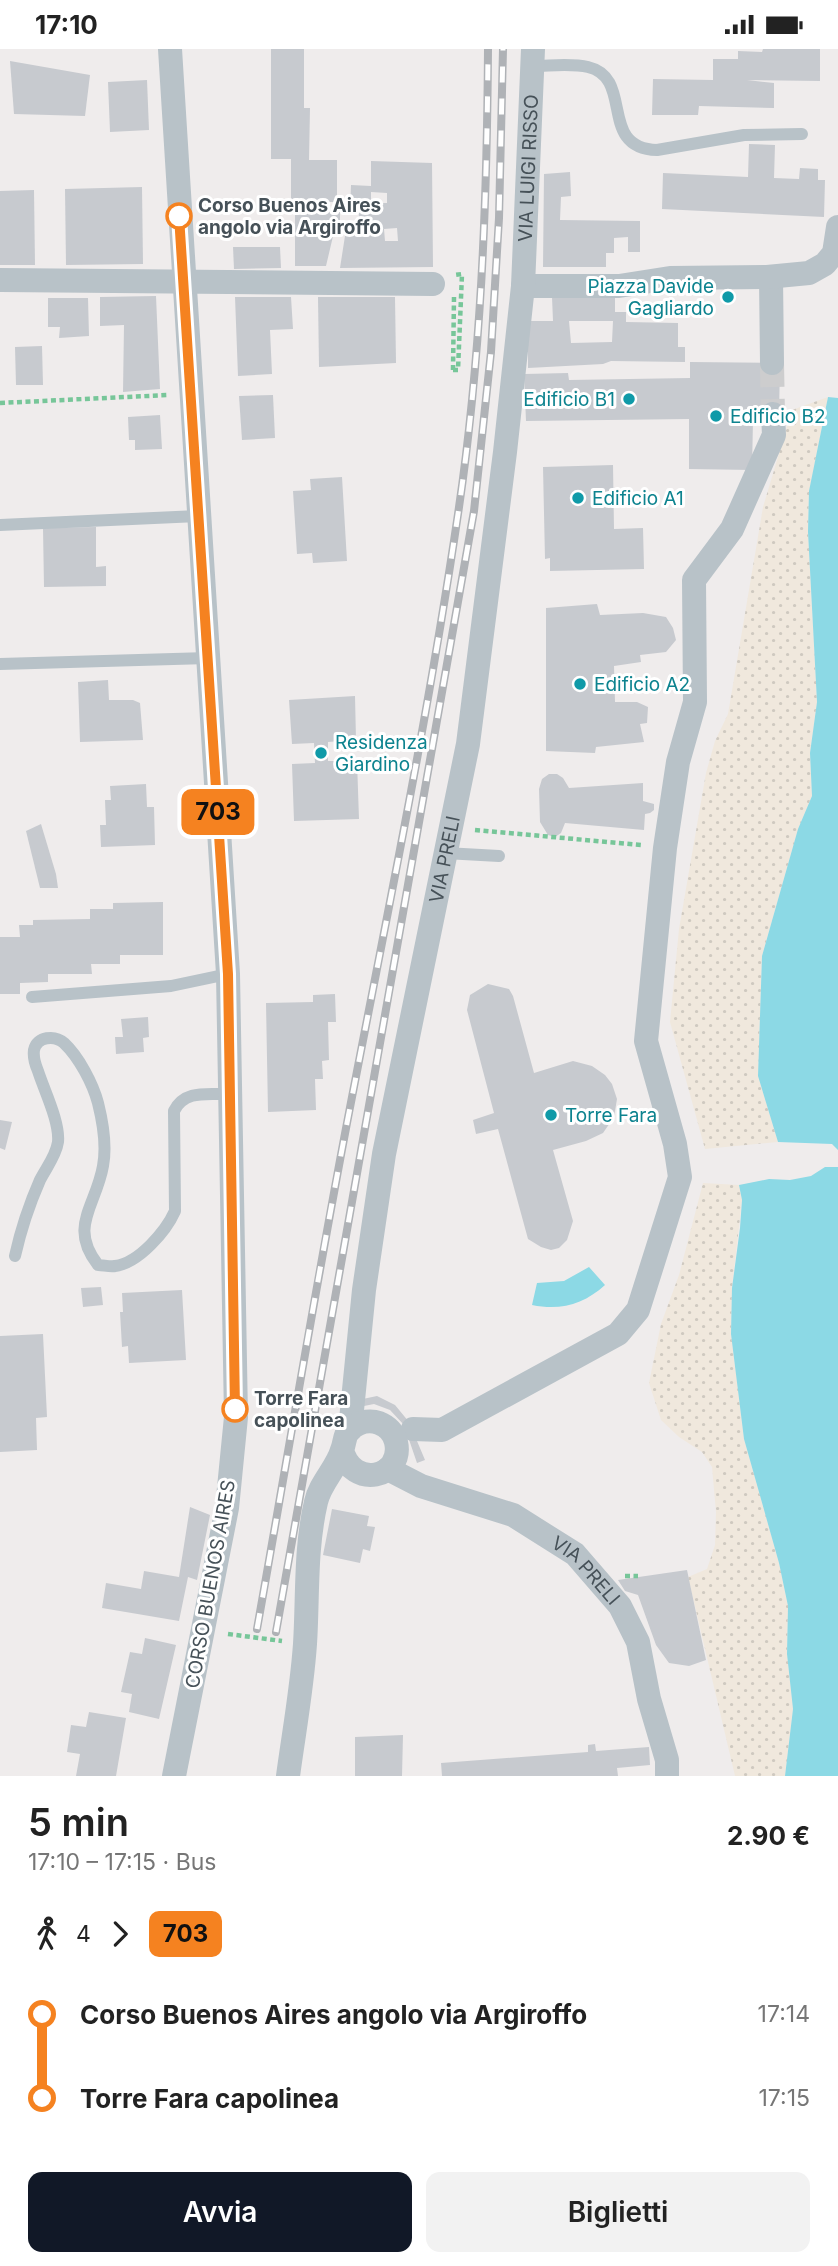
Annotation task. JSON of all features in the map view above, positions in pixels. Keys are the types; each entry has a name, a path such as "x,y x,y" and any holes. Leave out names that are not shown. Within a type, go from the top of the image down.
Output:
{"street":[{"name":"CORSO BUENOS AIRES","path":"170,49 228,974 236,1417 227,1508 174,1776"},
{"name":"VIA LUIGI RISSO","path":"523,286 533,58"},
{"path":"523,286 619,286 670,278 771,277 809,273 825,264 834,253 838,227"},
{"path":"771,277 772,363"},
{"path":"0,280 184,281 444,289"},
{"name":"VIA PRELI","path":"523,286 468,744 384,1154 346,1440 349,1466 363,1475 372,1476 387,1469 421,1486 513,1515 575,1554 620,1606 638,1642 649,1699 667,1760 667,1776"},
{"path":"346,1440 363,1422 371,1421 403,1430 442,1430 618,1334 638,1310 680,1177 676,1144 646,1041 665,848 678,762 695,702 694,580 732,529 774,435 773,414"},
{"path":"387,1469 403,1430"},
{"name":"VIA PRELI","path":"305,1644 307,1564 316,1499 346,1440"},
{"path":"288,1776 305,1644"}],"lane":[{"path":"533,58 590,67 607,79 614,90 617,118 623,134 648,150 744,135 802,134"},
{"path":"0,525 198,516"},
{"path":"0,664 208,658"},
{"path":"445,853 499,856"},
{"path":"32,997 170,986 228,974"},
{"path":"15,1256 23,1219 58,1140 55,1122 34,1061 36,1045 42,1039 50,1037 63,1041 79,1062 97,1099 105,1136 104,1165 84,1221 83,1239 88,1252 98,1265 117,1266 146,1250 169,1224 175,1211 174,1111 179,1101 188,1096 230,1094"}],"path":[{"path":"463,274 458,370 453,370 444,289 444,275 463,274"},
{"path":"0,403 190,394"},
{"path":"450,828 665,848"},
{"path":"203,1630 305,1644"}],"sand":[{"path":"828,397 809,492 808,532 817,702 810,753 812,796 798,829 762,956 758,1076 778,1142 705,1149 670,1022 679,929 706,773 715,741 728,714 763,507 792,410"},
{"path":"703,1183 739,1185 742,1200 732,1288 731,1334 744,1439 779,1563 788,1606 787,1654 793,1709 785,1776 735,1776 688,1577 707,1569 715,1545 716,1512 712,1467 702,1452 679,1437 661,1420 649,1383 661,1324 679,1275"}],"water":[{"path":"828,397 838,398 838,1150 832,1144 778,1142 758,1076 762,956 798,829 812,796 810,753 817,702 808,532 809,491"},
{"path":"825,1167 838,1167 838,1776 785,1776 793,1709 787,1654 788,1606 779,1563 744,1439 731,1334 732,1288 742,1200 739,1185 769,1179 790,1180 811,1176"},
{"path":"589,1267 605,1285 597,1292 562,1306 532,1305 537,1283 564,1281"}],"building":[{"path":"271,49 304,49 304,108 310,108 309,160 337,160 337,202 291,202 291,159 271,159"},
{"path":"763,49 820,49 820,81 747,80 774,83 774,108 699,106 698,115 652,115 653,79 713,80 713,59 738,59 738,51 762,52"},
{"path":"10,61 90,75 85,116 14,114"},
{"path":"147,80 149,130 110,132 108,82"},
{"path":"749,144 775,145 774,178 799,179 800,168 818,169 818,180 825,180 824,217 662,209 663,173 748,177"},
{"path":"371,161 432,163 433,267 340,268 345,236 358,235 359,212 350,211 351,185 371,186","holes":["371,192 387,193 387,203 381,203 381,211 371,211","397,228 398,241 385,241 384,229"]},
{"path":"570,172 571,196 561,197 560,220 640,221 640,252 628,252 628,237 614,238 614,253 606,253 606,267 543,267 544,174"},
{"path":"142,187 143,264 66,265 65,189"},
{"path":"34,190 35,265 0,265 0,191"},
{"path":"340,212 340,232 334,232 326,266 295,266 295,213"},
{"path":"233,247 280,247 281,268 234,269"},
{"path":"615,290 615,312 626,312 626,322 678,323 678,347 685,347 685,362 611,361 603,364 528,368 528,321 553,321 552,297","holes":["569,321 613,321 612,342 571,343"]},
{"path":"156,296 160,389 123,392 124,325 100,326 100,297"},
{"path":"235,297 291,297 293,329 270,330 272,374 238,376"},
{"path":"318,297 395,297 396,363 319,367"},
{"path":"48,298 88,298 89,336 59,338 60,327 48,327"},
{"path":"42,346 43,385 16,385 15,347"},
{"path":"690,362 780,363 779,414 742,413 742,419 753,419 752,470 689,469 689,419 526,421 524,374 568,373 569,380 690,378"},
{"path":"273,395 275,438 242,440 239,396"},
{"path":"160,415 162,449 135,450 135,440 129,440 128,417"},
{"name":"Edificio A1","path":"613,465 614,529 643,528 644,569 550,571 550,558 545,559 543,467"},
{"path":"342,477 347,561 313,563 312,553 297,554 293,491 311,490 310,479"},
{"path":"96,527 96,567 106,566 106,586 44,587 43,528"},
{"name":"Edificio A2","path":"597,604 600,615 643,613 666,617 673,628 676,640 666,652 640,655 641,662 614,666 615,702 637,702 648,707 647,723 640,724 644,742 596,747 595,753 546,751 546,608"},
{"path":"108,680 109,700 133,700 140,703 143,740 80,742 78,682"},
{"name":"Residenza Giardino","path":"355,696 356,740 328,742 328,761 357,761 359,819 294,821 292,764 315,763 314,743 292,744 289,700"},
{"path":"549,774 557,774 563,778 569,788 643,783 643,801 654,804 654,810 645,814 644,830 565,823 561,833 555,837 548,835 540,822 539,789 542,779"},
{"path":"146,784 147,807 154,807 155,845 101,847 100,825 106,825 105,800 111,800 110,786"},
{"path":"41,824 58,888 40,888 26,831"},
{"path":"163,902 163,955 120,955 120,964 91,964 92,974 48,974 48,982 20,983 20,994 0,994 0,937 20,937 19,925 33,925 33,920 90,919 90,909 113,909 113,903"},
{"name":"Torre Fara","path":"488,984 509,989 513,996 534,1073 573,1061 592,1066 612,1084 617,1099 614,1117 603,1133 586,1141 553,1150 573,1221 567,1240 559,1248 551,1250 528,1239 498,1129 476,1134 473,1120 494,1113 467,1010 470,995"},
{"path":"335,994 336,1022 328,1022 329,1060 322,1061 323,1079 315,1079 316,1110 268,1112 266,1003 313,1002 313,995"},
{"path":"148,1017 149,1037 143,1038 144,1052 116,1054 115,1037 123,1037 121,1019"},
{"path":"0,1120 12,1122 5,1150 0,1148"},
{"path":"101,1287 103,1305 83,1307 81,1288"},
{"path":"182,1290 186,1360 129,1363 128,1346 122,1347 122,1293"},
{"path":"43,1334 47,1417 36,1418 37,1450 0,1452 0,1336"},
{"path":"377,1396 395,1405 409,1422 425,1460 417,1463 404,1425 390,1410 374,1404 359,1407 358,1400"},
{"path":"190,1507 210,1515 197,1580 188,1577 179,1621 102,1608 106,1583 141,1589 144,1571 179,1577"},
{"path":"332,1509 369,1516 367,1526 375,1527 370,1551 363,1549 360,1563 323,1555"},
{"path":"687,1570 706,1660 689,1666 669,1663 656,1645 638,1595 625,1591 618,1580"},
{"path":"145,1638 176,1645 159,1719 129,1712 132,1694 121,1692 130,1652 142,1654"},
{"path":"89,1712 126,1718 116,1776 76,1776 80,1754 67,1752 71,1725 86,1727"},
{"path":"403,1735 402,1776 355,1776 355,1737"},
{"path":"595,1744 596,1751 649,1747 650,1765 617,1768 618,1776 442,1776 441,1763 588,1752 588,1745"}],"tunnel":[{"path":"772,363 773,414"}],"railway":[{"path":"257,1629 335,1186 420,743 458,514 472,398 481,282 488,49"},
{"path":"276,1632 474,511 491,352 499,218 503,49"}],"bus line":[{"name":"703","path":"179,216 228,974 235,1409"}],"place":[{"name":"Corso Buenos Aires angolo via Argiroffo","path":"179,216"},
{"name":"Piazza Davide Gagliardo","path":"728,297"},
{"name":"Edificio B1","path":"629,399"},
{"name":"Edificio B2","path":"716,416"},
{"name":"Edificio A1","path":"578,498"},
{"name":"Edificio A2","path":"580,684"},
{"name":"Residenza Giardino","path":"321,753"},
{"name":"Torre Fara","path":"551,1115"},
{"name":"Torre Fara capolinea","path":"235,1409"}]}
